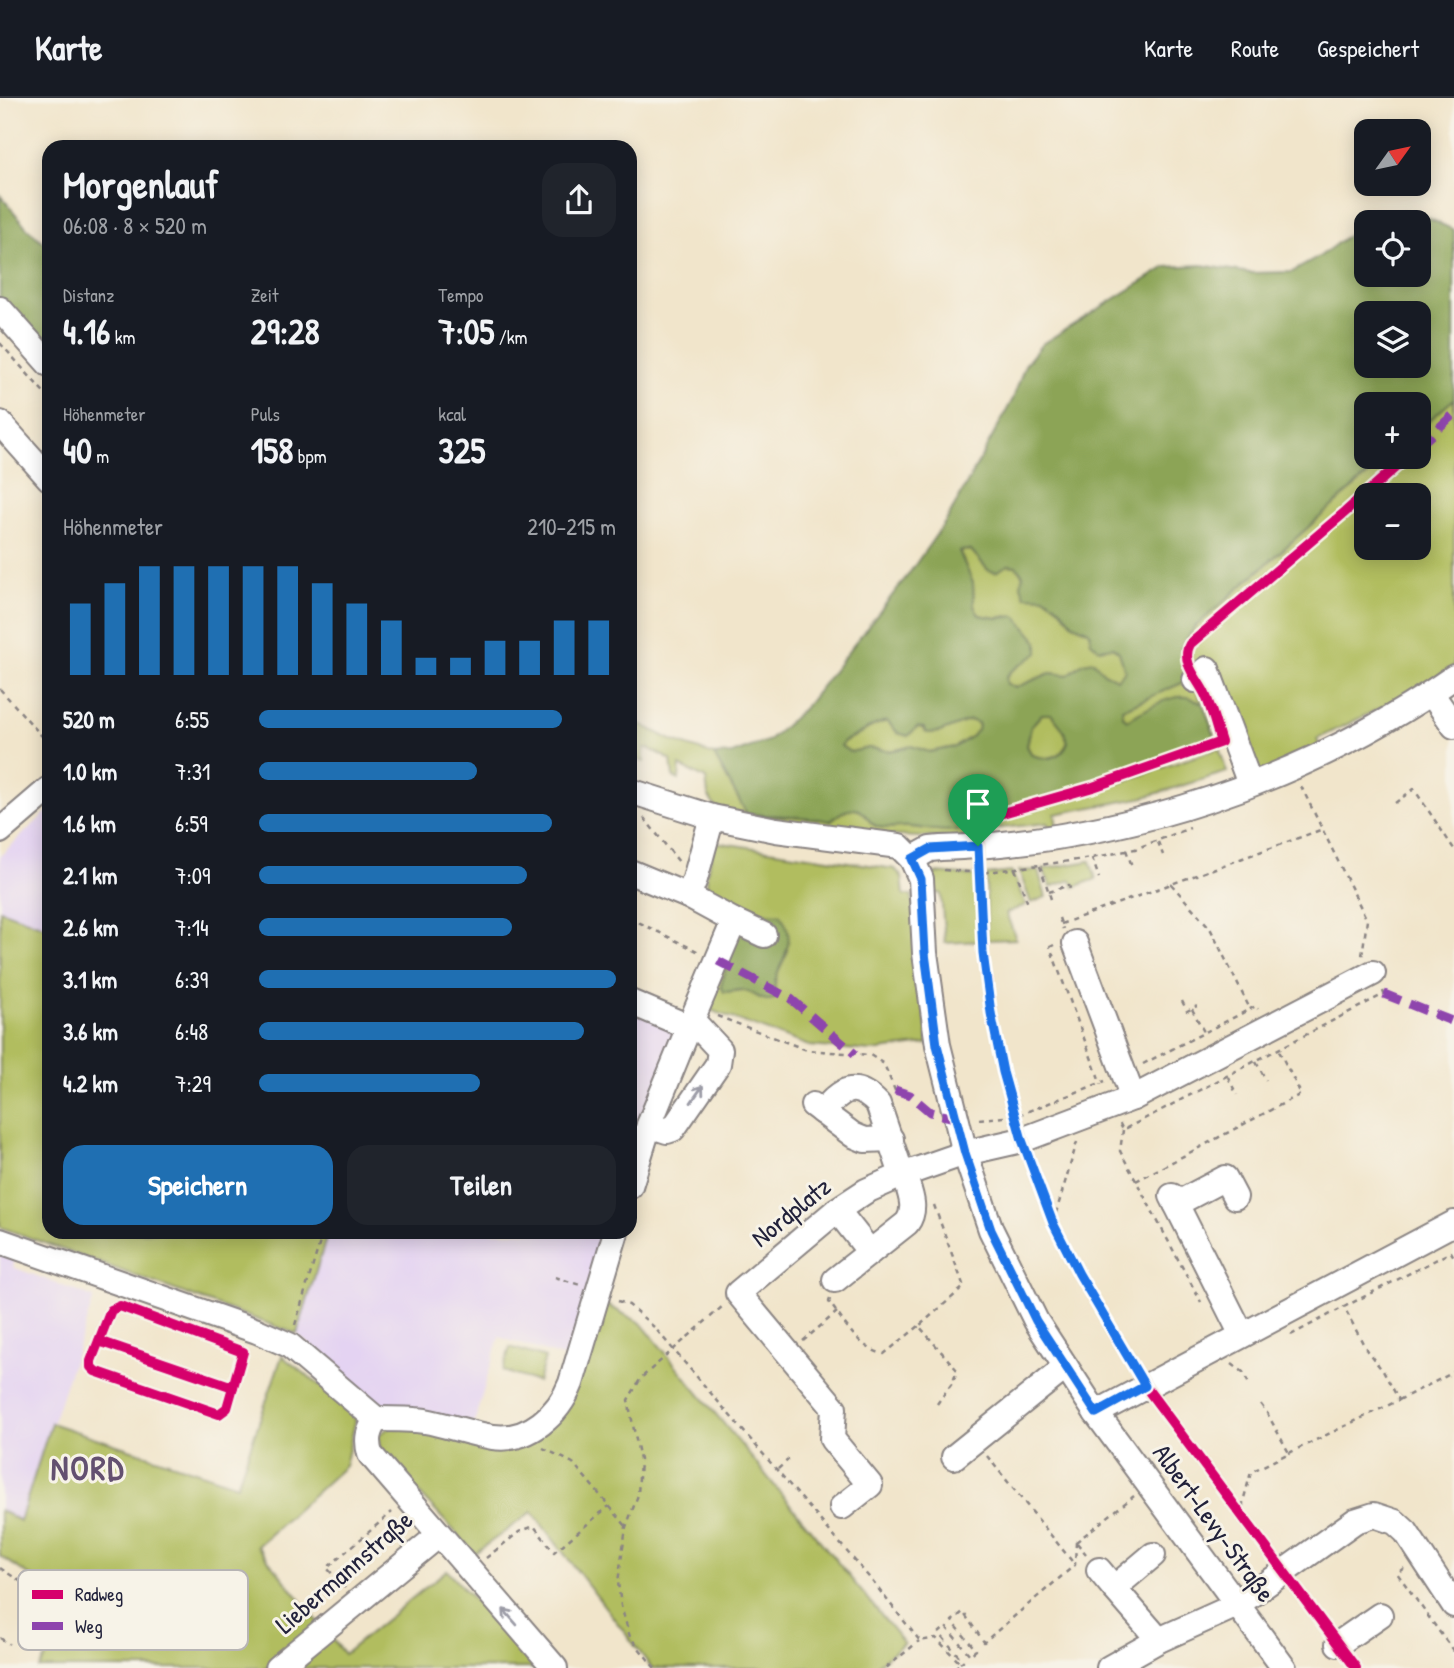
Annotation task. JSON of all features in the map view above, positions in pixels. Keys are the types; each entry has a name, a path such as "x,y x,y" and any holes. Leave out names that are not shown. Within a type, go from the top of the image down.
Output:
{"street":[{"path":"0,309 42,356"},
{"path":"0,423 42,470"},
{"path":"1195,680 1207,670 1250,785"},
{"path":"637,793 712,817 776,830 899,846 912,859 930,849 1061,836 1104,828 1250,785 1315,756 1431,693 1454,677"},
{"path":"1431,693 1454,726"},
{"path":"0,831 42,795"},
{"path":"692,887 712,817"},
{"name":"Albert-Levy-Straße","path":"912,859 921,879 925,953 933,1018 955,1118 991,1230 1036,1321 1096,1413 1283,1668"},
{"path":"637,874 692,887 734,921 764,935"},
{"path":"637,1164 649,1125 734,921"},
{"path":"1064,935 1133,1098"},
{"path":"965,1153 1019,1128 1073,1120 1109,1107 1273,1038 1366,976"},
{"path":"637,1004 690,1023 720,1050 718,1064 673,1129 667,1131 649,1125"},
{"path":"835,1280 907,1223 913,1215 913,1203 891,1139 877,1104 858,1089 847,1090 818,1109 853,1135 865,1140 891,1139"},
{"name":"Nordplatz","path":"738,1293 837,1210 866,1191 965,1153"},
{"path":"1235,1197 1225,1178 1174,1200 1242,1335"},
{"path":"837,1210 870,1252"},
{"path":"1096,1413 1454,1223"},
{"path":"0,1241 194,1320 257,1331 289,1345 376,1419 425,1421 494,1437 510,1437 544,1422 565,1399 614,1239"},
{"path":"738,1293 834,1408 832,1439 870,1485 842,1507"},
{"path":"954,1457 1066,1367"},
{"name":"Liebermannstraße","path":"276,1668 439,1535 370,1454 366,1442 376,1419"},
{"path":"1109,1668 1159,1640 1237,1605 1354,1521 1374,1516 1395,1522 1406,1532 1422,1557 1446,1577 1454,1605"},
{"path":"439,1535 555,1668"},
{"path":"1153,1555 1101,1572 1159,1640"},
{"path":"1338,1644 1380,1615"}],"path":[{"path":"0,343 42,390"},
{"path":"0,689 42,736"},
{"path":"1221,742 1093,787 992,816 982,824 978,846 983,953 991,1013 1003,1072 1019,1128 1053,1223 1079,1274 1145,1386 1356,1668"},
{"path":"1301,785 1367,920 1366,976"},
{"path":"1395,803 1414,789 1454,849"},
{"path":"644,818 692,887"},
{"path":"1109,1107 1050,947 1064,935 1171,884 1323,830"},
{"path":"1157,841 1163,855"},
{"path":"1126,850 1132,866"},
{"path":"1092,858 1099,878"},
{"path":"1040,866 1051,898"},
{"path":"1015,869 1028,904"},
{"path":"1171,884 1210,928 1250,1009"},
{"path":"1049,892 1069,886 1070,889"},
{"path":"1059,918 1064,935"},
{"path":"637,921 718,961"},
{"path":"1182,1002 1187,1011 1197,1006"},
{"path":"955,1118 990,1119 1019,1128 1100,1083 1124,1074 1256,1006 1301,1094 1136,1181"},
{"path":"1192,1009 1204,1032"},
{"path":"1256,1061 1266,1080"},
{"path":"1227,1076 1237,1096"},
{"path":"1053,1223 1078,1137 1073,1120"},
{"path":"1123,1130 1120,1151 1205,1310"},
{"path":"289,1345 321,1239"},
{"path":"1399,1400 1344,1307 1453,1251 1454,1257"},
{"path":"555,1277 597,1291 629,1306 654,1327 778,1469 920,1640"},
{"path":"835,1280 836,1285 831,1290 829,1301 861,1343 876,1352 884,1354 919,1326"},
{"path":"654,1668 630,1637 621,1606 618,1582 626,1527 638,1495 640,1460 628,1400 641,1378 738,1293"},
{"path":"803,1341 837,1312"},
{"path":"1234,1366 1243,1372 1250,1386"},
{"path":"1243,1517 1243,1502 1251,1472 1454,1372"},
{"path":"1259,1402 1268,1413 1289,1453"},
{"path":"510,1437 547,1449 573,1463 626,1527"},
{"path":"975,1441 1075,1565"},
{"path":"778,1469 790,1458"},
{"path":"955,1668 1075,1565 1076,1542 1149,1485"},
{"path":"345,1588 327,1568 408,1498"},
{"path":"470,1570 519,1532 534,1527 554,1552 609,1506"},
{"path":"1076,1542 1101,1572"},
{"path":"1422,1557 1397,1573 1454,1652"},
{"path":"0,1567 18,1579"},
{"path":"976,1650 952,1621 963,1612 984,1642"},
{"path":"962,1662 939,1633 946,1627 970,1655"},
{"path":"0,1638 9,1644"},
{"path":"886,1668 920,1640 936,1638 962,1662"}],"shaded area":[{"path":"42,817 42,925 0,910 0,856"},
{"path":"637,1011 674,1027 676,1039 637,1145"},
{"path":"326,1239 607,1239 571,1360 499,1337 474,1423 381,1404 364,1393 297,1334"},
{"path":"0,1254 15,1259 13,1267 94,1298 20,1522 0,1510"}],"green space":[{"path":"0,195 27,228 42,241 42,356 0,309"},
{"path":"1431,220 1454,230 1454,399 1431,419 1431,392 1354,392 1354,469 1374,469 1358,483 1354,483 1354,487 1195,627 1181,648 1186,670 1182,683 1122,709 1127,720 1172,698 1189,698 1203,704 1216,739 1083,787 1001,810 979,809 979,819 964,829 879,827 862,812 854,809 844,811 830,821 747,814 714,755 732,754 770,740 806,706 908,575 948,518 1013,399 1025,365 1042,344 1166,267 1202,265 1250,273 1292,272 1319,257 1354,230 1354,287 1431,287","holes":["971,550 988,570 996,572 1008,565 1016,566 1023,575 1021,585 1025,596 1045,597 1059,607 1073,624 1089,631 1091,642 1099,649 1113,647 1119,652 1125,671 1117,679 1104,673 1094,661 1083,663 1068,675 1050,673 1015,688 1007,684 1006,677 1010,672 1038,653 1038,642 1016,616 998,618 979,615 974,606 973,583 959,551","1042,714 1051,714 1063,729 1068,742 1062,752 1049,758 1032,755 1027,746 1031,726","970,720 978,723 979,727 972,736 955,747 929,752 911,746 890,751 869,748 850,752 841,746 844,741 887,721 898,733 908,736 917,727 924,728 927,733 940,732"]},
{"path":"1454,399 1454,666 1401,698 1317,739 1320,747 1263,773 1253,768 1211,660 1187,670 1203,704 1188,698 1156,705 1127,720 1122,716 1122,709 1182,683 1186,670 1181,648 1195,627 1354,487 1354,560 1431,560 1431,483 1358,483 1374,469 1431,469 1431,419"},
{"path":"971,550 988,569 995,572 1008,565 1016,566 1073,624 1090,631 1119,652 1125,671 1117,680 1083,663 1068,675 1050,673 1015,688 1007,684 1006,678 1010,672 1008,616 998,618 979,615 974,606 973,583 959,551"},
{"path":"1042,714 1051,714 1063,729 1068,742 1062,752 1053,757 1032,755 1027,746 1031,726"},
{"path":"970,720 978,723 979,728 955,747 929,752 911,746 890,751 869,748 850,752 841,746 844,741 888,721 898,733 920,726 927,733 940,732"},
{"path":"637,722 673,741 714,755 747,814 715,807 708,795 706,779 680,766 679,780 673,777 671,760 648,748 644,749 644,762 637,759 637,736 641,733"},
{"path":"1219,748 1227,772 1145,797 1055,814 1057,828 1051,829 1047,823 993,829 987,837 981,837 985,827 996,820 1093,792"},
{"path":"854,809 862,812 878,827 947,830 964,828 979,819 974,837 942,838 844,831 747,814 780,817 804,815 830,821 844,811"},
{"path":"715,842 895,869 902,877 904,895 912,895 928,1044 871,1051 809,1046 710,1010 706,1004 731,939 731,992 747,992 761,999 775,993 775,978 788,951 759,913 752,910 729,910 707,887 707,872"},
{"path":"1090,861 1096,879 1074,887 1071,880 1051,887 1043,869"},
{"path":"1038,870 1046,897 1031,903 1019,871"},
{"path":"1012,872 1026,905 1006,913 1016,939 987,940 986,875"},
{"path":"934,873 977,876 980,941 945,943 941,893 930,894"},
{"path":"748,909 759,913 780,914 787,927 787,948 776,977 776,998 771,1000 742,990 724,992 721,986 742,911"},
{"path":"0,910 42,925 42,1239 326,1239 297,1334 0,1227"},
{"path":"605,1304 641,1323 904,1643 873,1668 652,1668 532,1512 475,1553 381,1453 378,1435 392,1426 536,1436"},
{"path":"510,1347 545,1358 538,1382 503,1371"},
{"path":"282,1356 357,1414 345,1466 257,1546 344,1654 447,1570 535,1668 39,1668 50,1650 248,1650 248,1570 21,1570 0,1556 0,1510 20,1521 51,1423 237,1485"}],"marked path":[{"path":"1431,435 1454,414"},
{"path":"956,807 968,815"},
{"path":"718,961 791,999 855,1054"},
{"path":"1384,994 1454,1022"},
{"path":"895,1090 910,1095 930,1112 955,1118"}],"cycle path":[{"path":"1356,1668 1145,1386 1079,1274 1053,1223 1022,1140 1003,1072 991,1013 983,953 978,837 982,824 992,816 1093,787 1221,742 1207,700 1189,664 1187,651 1190,644 1394,469"},
{"path":"120,1306 243,1352 227,1408 219,1414 95,1371 91,1367 91,1361 111,1310 120,1306"},
{"path":"99,1341 233,1387"}],"district":[{"name":"NORD","path":"88,1468"}],"route":[{"path":"978,846 983,953 991,1013 1003,1072 1022,1140 1053,1223 1079,1274 1145,1386 1096,1413 1036,1321 991,1230 965,1153 937,1045 925,953 921,879 912,859 930,849 978,846"}]}
